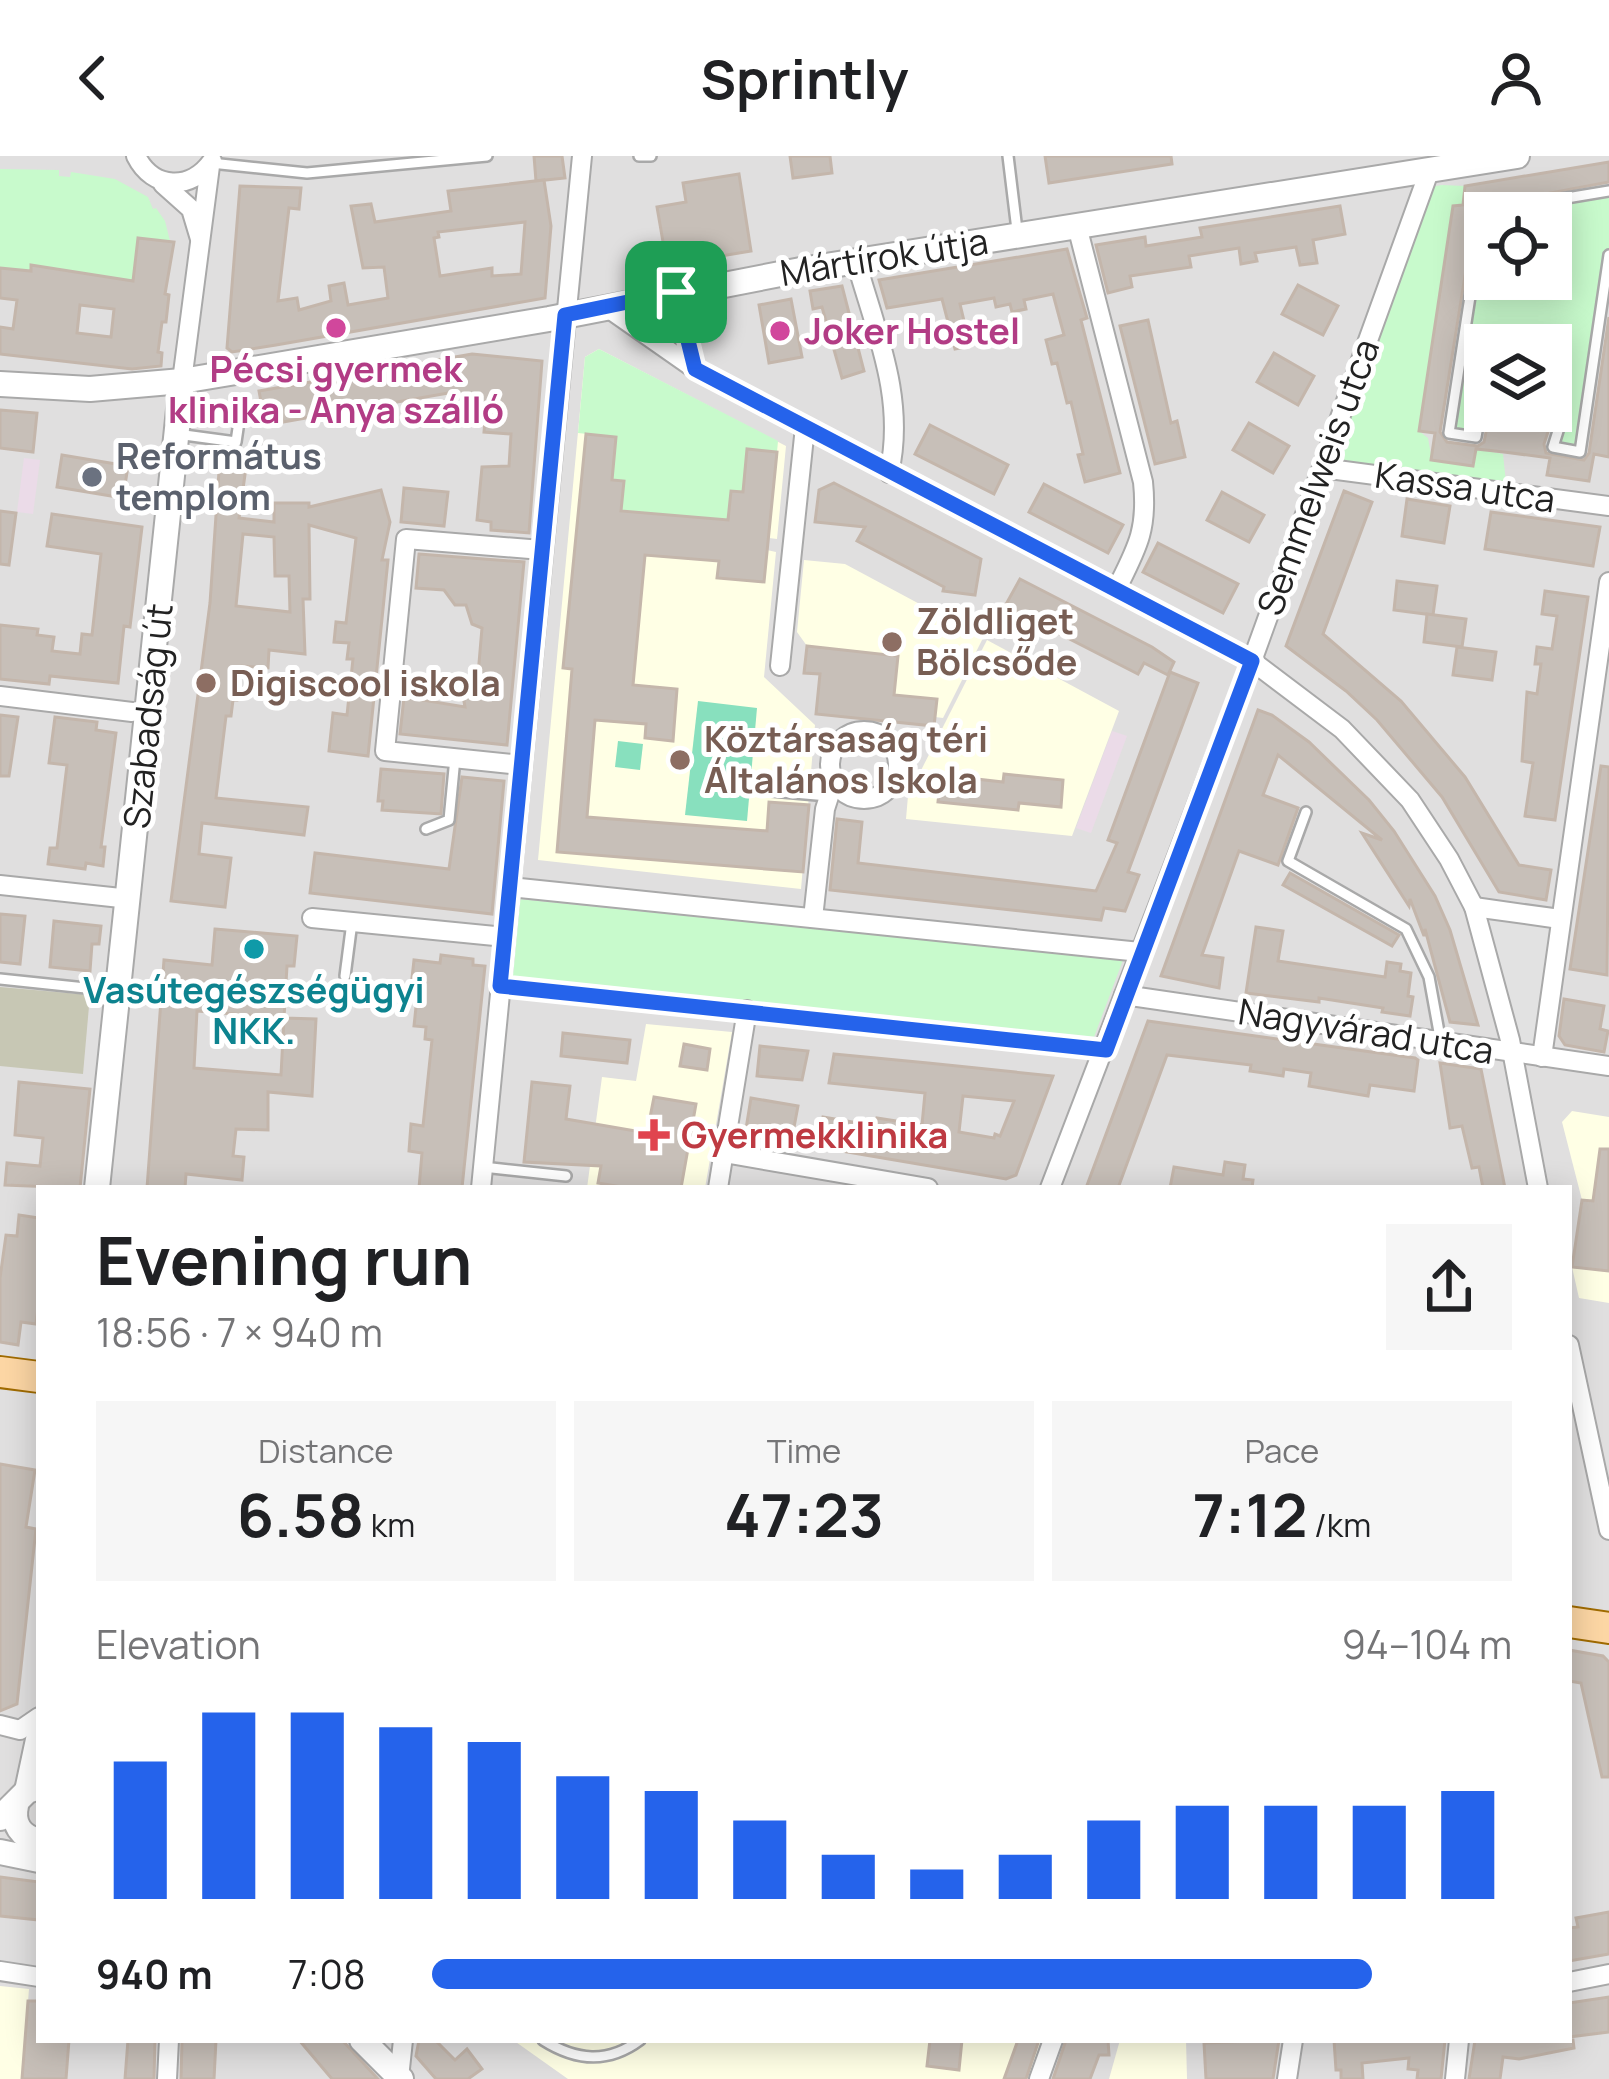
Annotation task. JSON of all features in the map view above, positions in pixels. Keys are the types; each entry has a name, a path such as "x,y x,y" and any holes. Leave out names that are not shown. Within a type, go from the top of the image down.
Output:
{"main road":[{"path":"0,1372 36,1377"},
{"path":"1572,1622 1609,1628"}],"street":[{"path":"117,156 138,161 191,209 201,244"},
{"path":"481,1185 582,156"},
{"name":"Mártírok útja","path":"0,384 91,389 182,381 856,261 1517,156"},
{"path":"158,180 186,182 212,162"},
{"name":"Szabadság út","path":"97,1185 182,381 212,162"},
{"name":"Semmelweis utca","path":"1051,1185 1252,661 1430,169"},
{"path":"1077,226 1143,482 1147,516 1141,541 1116,590"},
{"path":"856,261 895,407 896,437 889,473"},
{"path":"676,292 695,369"},
{"path":"604,306 695,369 1252,661 1342,729 1410,800 1474,907 1513,1054 1537,1185"},
{"path":"780,666 805,427"},
{"name":"Kassa utca","path":"1322,468 1609,506"},
{"path":"521,765 385,751 406,538 542,550"},
{"path":"1542,1057 1609,581"},
{"path":"0,696 132,712"},
{"path":"812,918 831,788"},
{"path":"0,884 130,898"},
{"path":"510,887 1140,952"},
{"path":"1474,907 1560,919"},
{"path":"312,918 505,937"},
{"path":"500,986 1106,1050"},
{"name":"Nagyvárad utca","path":"1124,995 1609,1066"},
{"path":"719,1185 747,1010"},
{"path":"724,1154 868,1183"},
{"path":"1572,1359 1609,1531"},
{"path":"0,1725 20,1730 36,1720"},
{"path":"21,1838 16,1824 36,1745"},
{"path":"0,1852 36,1859"},
{"path":"0,1972 36,1977"},
{"path":"1572,1981 1609,1974"},
{"path":"167,2079 169,2043"},
{"path":"365,2043 400,2078"},
{"path":"400,2078 403,2043"},
{"path":"1039,2079 1052,2043"},
{"path":"1287,2079 1293,2043"},
{"path":"1455,2079 1459,2043"}],"lane":[{"path":"212,162 307,173 487,156"},
{"path":"639,156 651,156"},
{"path":"1008,156 1018,236"},
{"path":"1466,324 1483,212 1609,191"},
{"path":"1558,432 1553,447 1580,452 1609,255"},
{"path":"1464,336 1449,433 1476,437 1477,432"},
{"path":"177,434 236,442 242,401"},
{"path":"426,829 449,820 455,758"},
{"path":"760,790 831,788"},
{"path":"1306,812 1288,861 1406,929 1430,977 1441,1043"},
{"path":"345,976 352,922"},
{"path":"0,980 119,992"},
{"path":"483,1167 566,1176"},
{"path":"548,2043 570,2055 596,2059 617,2055 635,2043"}],"shaded area":[{"path":"0,156 1609,156 1609,2079 0,2079"},
{"path":"599,349 786,446 777,539 769,538 767,550 776,552 764,677 815,725 801,889 538,860 585,357"},
{"path":"229,391 256,395 247,460 220,457"},
{"path":"24,458 40,460 33,514 17,512"},
{"name":"Zöldliget Bölcsőde","path":"804,560 845,564 983,638 943,718 935,717 934,726 816,714 820,675 804,673 807,646 797,632"},
{"path":"987,640 1119,711 1072,836 906,819 908,796"},
{"path":"1112,731 1127,736 1091,833 1076,828"},
{"path":"1474,907 1560,919 1542,1057 1513,1054"},
{"path":"0,987 90,995 83,1074 0,1066"},
{"name":"Gyermekklinika","path":"646,1024 732,1032 706,1185 587,1185 602,1077 636,1081"},
{"path":"1572,1111 1609,1117 1609,1303 1579,1298 1572,1267 1582,1200 1562,1122"},
{"path":"0,1986 29,1989 22,2079 0,2079"},
{"path":"517,2043 1040,2043 1028,2079 568,2079"},
{"path":"1119,2043 1186,2043 1187,2079 1109,2079"}],"green space":[{"path":"0,169 59,170 59,176 70,177 71,172 115,179 148,197 165,221 170,241 138,238 136,282 32,265 31,271 0,268"},
{"path":"1465,186 1463,205 1453,207 1419,431 1428,438 1432,460 1472,466 1476,449 1503,454 1507,492 1322,468 1423,188"},
{"path":"1609,191 1609,255 1580,452 1553,447 1558,432 1572,432 1572,324 1466,324 1469,300 1572,300 1572,197"},
{"path":"1464,336 1464,432 1478,432 1476,437 1449,433"},
{"path":"599,349 778,441 777,452 747,450 743,492 728,520 621,511 612,480 616,437 578,433 585,357"},
{"path":"698,701 757,708 747,821 685,815"},
{"path":"618,741 643,744 640,770 615,767"},
{"path":"518,899 1123,960 1094,1037 512,976"}],"building":[{"path":"534,156 562,156 565,178 536,181"},
{"path":"790,156 830,156 832,173 793,178"},
{"path":"1045,156 1171,156 1172,164 1049,183"},
{"path":"1609,162 1609,182 1556,192 1464,192 1465,186"},
{"path":"739,174 751,251 667,265 657,207 686,202 683,183"},
{"path":"544,180 551,226 545,298 232,352 227,348 240,186 301,188 299,209 289,208 278,301 297,298 299,310 331,301 329,286 344,283 348,305 388,298 384,267 363,268 351,206 371,204 375,222 451,211 448,191","holes":["525,222 521,274 492,276 492,268 440,276 434,238 439,237 438,232"]},
{"path":"1464,196 1464,282 1440,432 1447,442 1478,446 1486,432 1548,432 1546,453 1584,460 1589,453 1609,317 1609,457 1594,454 1589,481 1547,475 1550,458 1476,449 1473,466 1431,460 1435,433 1419,431 1453,206 1463,205"},
{"path":"1340,206 1345,234 1313,240 1317,263 1300,265 1296,247 1255,253 1257,261 1241,264 1239,248 1189,256 1191,267 1130,276 1132,287 1108,293 1096,245 1145,237 1146,246 1202,237 1200,228"},
{"path":"138,238 174,242 158,352 162,353 161,366 132,369 0,354 0,327 13,329 17,300 0,298 0,268 31,271 31,265 133,281","holes":["80,305 114,309 111,337 77,333"]},
{"path":"1067,249 1120,473 1085,482 1071,402 1067,403 1046,340 1064,335 1053,294 1024,300 1026,309 1012,312 1010,304 996,307 994,298 960,304 970,346 955,349 942,299 887,308 879,280"},
{"path":"1298,285 1338,306 1323,335 1282,314"},
{"path":"842,286 864,371 842,378 822,307 813,309 810,291"},
{"name":"Joker Hostel","path":"791,299 802,357 769,363 759,305"},
{"path":"1148,320 1171,423 1177,421 1185,457 1155,464 1120,326"},
{"path":"1274,353 1314,376 1298,405 1257,382"},
{"path":"472,354 542,361 529,533 491,530 491,522 477,520 482,467 509,466 511,434 484,432 486,409 457,413 454,392 283,422 281,415 264,418 259,391"},
{"path":"0,410 37,413 33,452 0,448"},
{"path":"1249,423 1289,446 1273,473 1233,450"},
{"path":"930,425 1008,465 994,494 915,454"},
{"path":"586,434 616,437 612,480 624,481 621,511 728,520 731,491 743,492 747,449 777,452 764,582 717,578 719,561 645,555 633,685 677,689 673,741 645,738 646,724 595,720 587,817 767,831 769,802 809,805 803,872 557,852 572,669 563,668"},
{"name":"Református templom","path":"62,455 128,466 123,498 57,487"},
{"path":"220,457 247,460 239,518 274,522 274,503 309,503 309,507 381,490 390,522 382,560 388,560 368,756 329,751 333,713 347,715 353,659 347,659 349,643 334,642 336,622 346,623 356,538 309,525 310,599 303,599 305,654 269,650 268,668 242,666 237,700 233,700 231,716 226,716 216,798 308,807 304,835 202,823 199,854 231,858 225,907 171,901 210,603","holes":["243,534 274,537 275,576 289,576 290,612 236,606"]},
{"path":"834,483 981,559 975,595 943,591 944,587 857,541 865,527 815,522 819,490"},
{"path":"1044,484 1123,525 1108,553 1029,512"},
{"path":"404,488 448,492 444,526 401,522"},
{"path":"1344,491 1372,502 1323,634 1401,701 1465,777 1519,865 1551,870 1546,900 1499,892 1442,797 1377,720 1286,646"},
{"path":"1222,492 1264,515 1249,542 1207,520"},
{"path":"1407,499 1450,506 1444,543 1402,536"},
{"path":"0,511 16,513 9,565 0,564"},
{"path":"1491,512 1600,527 1593,566 1485,549"},
{"path":"52,514 142,527 118,683 50,676 49,684 0,679 0,625 38,629 37,635 54,637 52,651 80,654 82,634 92,635 101,554 47,546"},
{"path":"1158,543 1238,584 1223,613 1143,572"},
{"path":"419,554 524,562 507,745 400,734 404,697 465,707 461,685 478,675 482,628 472,624 466,605 455,605 444,590 416,588"},
{"path":"1020,579 1152,647 1174,662 1168,675 1144,663 1138,674 1005,606"},
{"path":"1397,581 1437,586 1433,615 1394,610"},
{"path":"1545,591 1588,597 1555,820 1525,816 1533,763 1522,761 1527,692 1537,694 1541,664 1535,664 1537,647 1552,649 1557,616 1542,614"},
{"path":"1427,614 1466,619 1462,647 1424,642"},
{"path":"807,646 898,656 894,695 937,699 934,726 816,714 820,674 804,673"},
{"path":"1457,647 1496,652 1492,680 1453,675"},
{"path":"1170,672 1198,683 1128,872 1139,875 1125,911 1104,908 1101,920 830,890 837,819 862,822 858,863 1096,891 1117,843 1108,840"},
{"path":"1258,710 1309,742 1394,831 1435,896 1450,930 1478,1025 1450,1022 1425,929 1424,936 1410,899 1409,906 1362,833 1382,840 1278,755 1263,795 1298,808 1278,865 1239,851 1202,955 1223,958 1219,988 1161,976"},
{"path":"0,715 18,717 9,776 0,776"},
{"path":"55,717 97,722 96,730 116,733 101,847 105,847 103,866 86,863 85,869 48,864 50,848 57,848 67,765 49,763"},
{"path":"1601,766 1609,767 1607,975 1570,969"},
{"path":"381,769 444,774 441,814 382,810 383,801 378,801"},
{"path":"1004,774 1063,780 1061,807 1019,803 1018,810 938,802 941,775 1003,782"},
{"path":"462,777 504,781 492,914 310,893 315,853 449,869"},
{"path":"1290,873 1399,935 1392,946 1283,885"},
{"path":"0,914 25,916 20,964 0,962"},
{"path":"54,921 101,926 99,944 92,944 90,971 50,967"},
{"path":"1256,927 1283,931 1278,961 1385,977 1387,962 1401,964 1400,971 1411,973 1410,1016 1319,998 1319,1002 1246,993"},
{"path":"215,929 297,936 294,966 287,966 284,1018 316,1019 312,1096 268,1092 268,1130 236,1129 233,1156 244,1157 242,1180 186,1174 185,1185 147,1185 164,960 212,965","holes":["197,1011 284,1018 281,1075 194,1068"]},
{"path":"441,955 473,959 473,965 485,966 462,1185 419,1185 422,1153 409,1151 411,1124 423,1126 432,1040 425,1039 426,1027 414,1026 418,988 411,987 414,960 440,963"},
{"path":"1564,999 1604,1006 1600,1029 1608,1031 1604,1052 1565,1045 1559,1036"},
{"path":"1148,1021 1418,1060 1414,1091 1370,1085 1368,1096 1309,1086 1311,1073 1284,1069 1283,1076 1250,1071 1251,1065 1167,1055 1119,1185 1087,1185"},
{"path":"563,1033 630,1040 627,1063 561,1056"},
{"path":"684,1044 710,1049 707,1070 680,1066"},
{"path":"760,1046 808,1051 802,1080 757,1076"},
{"path":"834,1054 1053,1076 1016,1175 1006,1179 818,1147 823,1117 876,1126 877,1118 922,1125 925,1093 829,1083","holes":["963,1096 1014,1101 1000,1136 959,1132"]},
{"path":"1440,1063 1481,1069 1504,1185 1482,1185 1479,1167 1472,1168 1462,1126 1450,1128"},
{"path":"19,1082 90,1089 80,1185 5,1185 7,1163 40,1166 43,1138 15,1135"},
{"path":"532,1082 570,1086 566,1119 647,1133 654,1097 696,1104 682,1185 610,1185 598,1183 601,1166 524,1162"},
{"path":"751,1098 798,1106 791,1143 745,1135"},
{"path":"1600,1149 1609,1149 1609,1271 1572,1267 1582,1200 1593,1201"},
{"path":"1225,1162 1245,1165 1243,1179 1253,1180 1252,1185 1171,1185 1174,1167 1223,1175"},
{"path":"19,1215 36,1218 36,1324 21,1322 18,1345 0,1342 6,1235 17,1236"},
{"path":"0,1464 35,1470 26,1527 36,1529 17,1704 0,1711"},
{"path":"1572,1651 1603,1656 1609,1662 1609,1777 1602,1777 1581,1683 1572,1682"},
{"path":"0,1877 36,1882 36,1920 0,1916"},
{"path":"1609,1912 1609,1954 1572,1960 1576,1918"},
{"path":"1609,1997 1609,2032 1572,2037 1572,2003"},
{"path":"28,2001 36,2001 36,2043 69,2043 66,2079 22,2079"},
{"path":"1573,2040 1574,2048 1519,2059 1503,2057 1500,2079 1469,2079 1475,2043"},
{"path":"128,2043 155,2043 154,2079 125,2079"},
{"path":"182,2043 216,2043 214,2079 181,2079"},
{"path":"302,2043 345,2043 378,2079 332,2079"},
{"path":"418,2043 438,2043 455,2060 467,2049 482,2069 468,2079 436,2079 416,2056"},
{"path":"930,2043 962,2043 959,2070 927,2066"},
{"path":"1017,2043 1038,2043 1026,2079 1004,2079"},
{"path":"1065,2043 1108,2043 1109,2055 1099,2055 1090,2079 1053,2079"},
{"path":"1204,2043 1279,2043 1273,2079 1206,2079"},
{"path":"1334,2043 1445,2043 1441,2079 1417,2079 1418,2070 1408,2069 1409,2058 1362,2063 1363,2079 1341,2079 1341,2070 1336,2070"}],"place":[{"name":"Pécsi gyermek klinika - Anya szálló","path":"336,328"},
{"name":"Joker Hostel","path":"780,331"},
{"name":"Református templom","path":"92,477"},
{"name":"Zöldliget Bölcsőde","path":"892,642"},
{"name":"Digiscool iskola","path":"206,683"},
{"name":"Köztársaság téri Általános Iskola","path":"680,760"},
{"name":"Vasútegészségügyi NKK.","path":"254,949"},
{"name":"Gyermekklinika","path":"654,1135"}],"route":[{"path":"676,292 695,369 1252,661 1106,1050 500,986 565,315 676,292"}]}
